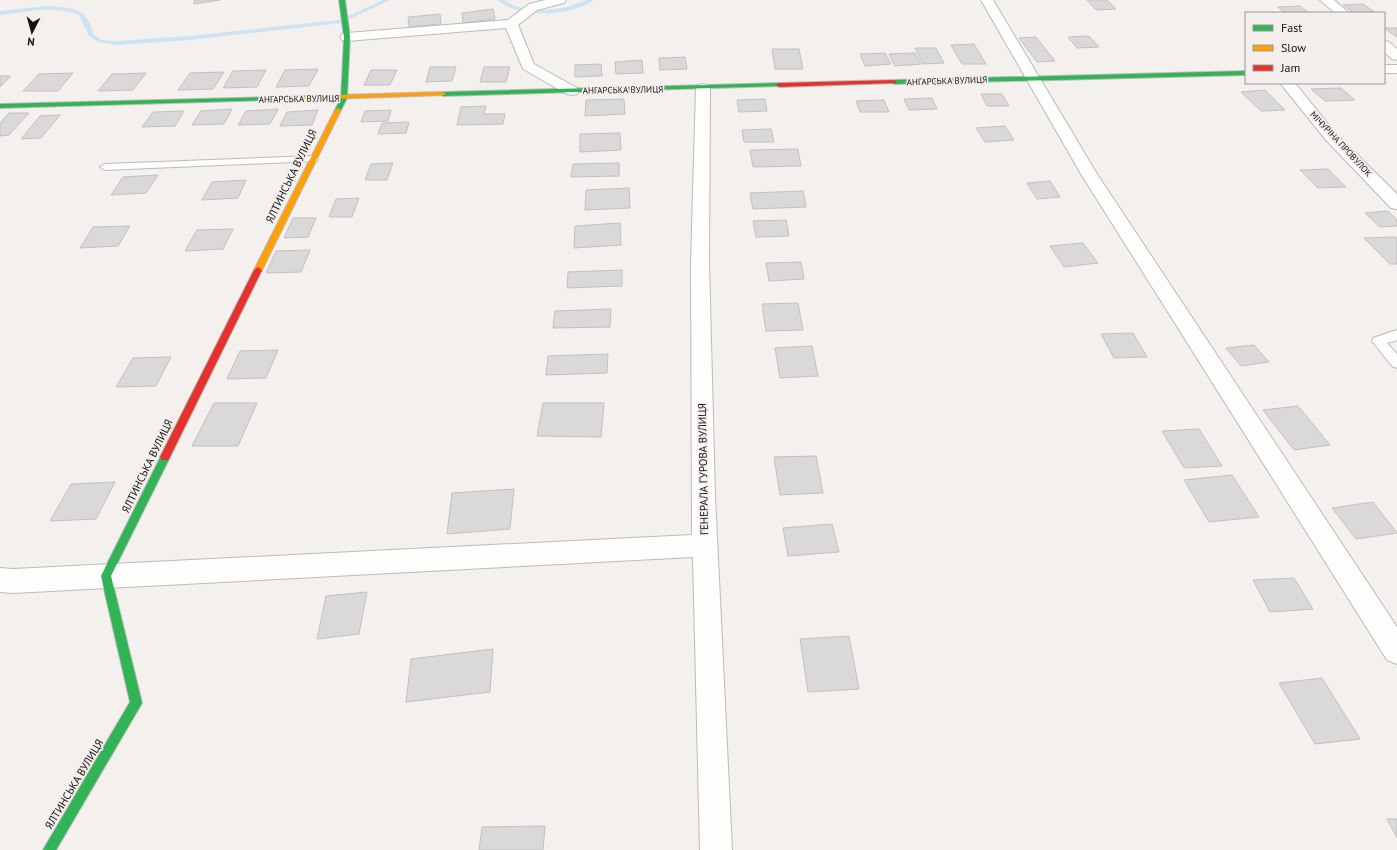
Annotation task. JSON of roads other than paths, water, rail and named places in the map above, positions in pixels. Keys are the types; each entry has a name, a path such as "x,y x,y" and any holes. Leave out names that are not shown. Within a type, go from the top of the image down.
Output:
{"street":[{"path":"342,0 347,37 344,98"},
{"path":"347,37 515,20 533,7 560,0"},
{"path":"986,0 1034,78 1089,174 1397,652"},
{"path":"1326,0 1342,12"},
{"path":"515,20 528,66 572,91"},
{"path":"1385,46 1397,56"},
{"path":"1385,69 1397,69"},
{"name":"АНГАРСЬКА ВУЛИЦЯ","path":"0,106 1245,73"},
{"name":"МІЧУРІНА ПРОВУЛОК","path":"1288,84 1331,137 1397,204"},
{"name":"ГЕНЕРАЛА ГУРОВА ВУЛИЦЯ","path":"703,88 700,262 704,545 716,850"},
{"name":"ЯЛТИНСЬКА ВУЛИЦЯ","path":"49,850 136,703 106,576 344,98"},
{"path":"0,580 106,576 704,545"}],"lane":[{"path":"105,167 313,159"},
{"path":"1397,335 1378,341 1397,363"}],"waterway":[{"path":"0,13 47,8 68,9 81,14 91,35 100,41 117,43 189,38 341,21 387,0"},
{"path":"500,0 511,6 536,12 565,9 591,0"}]}
